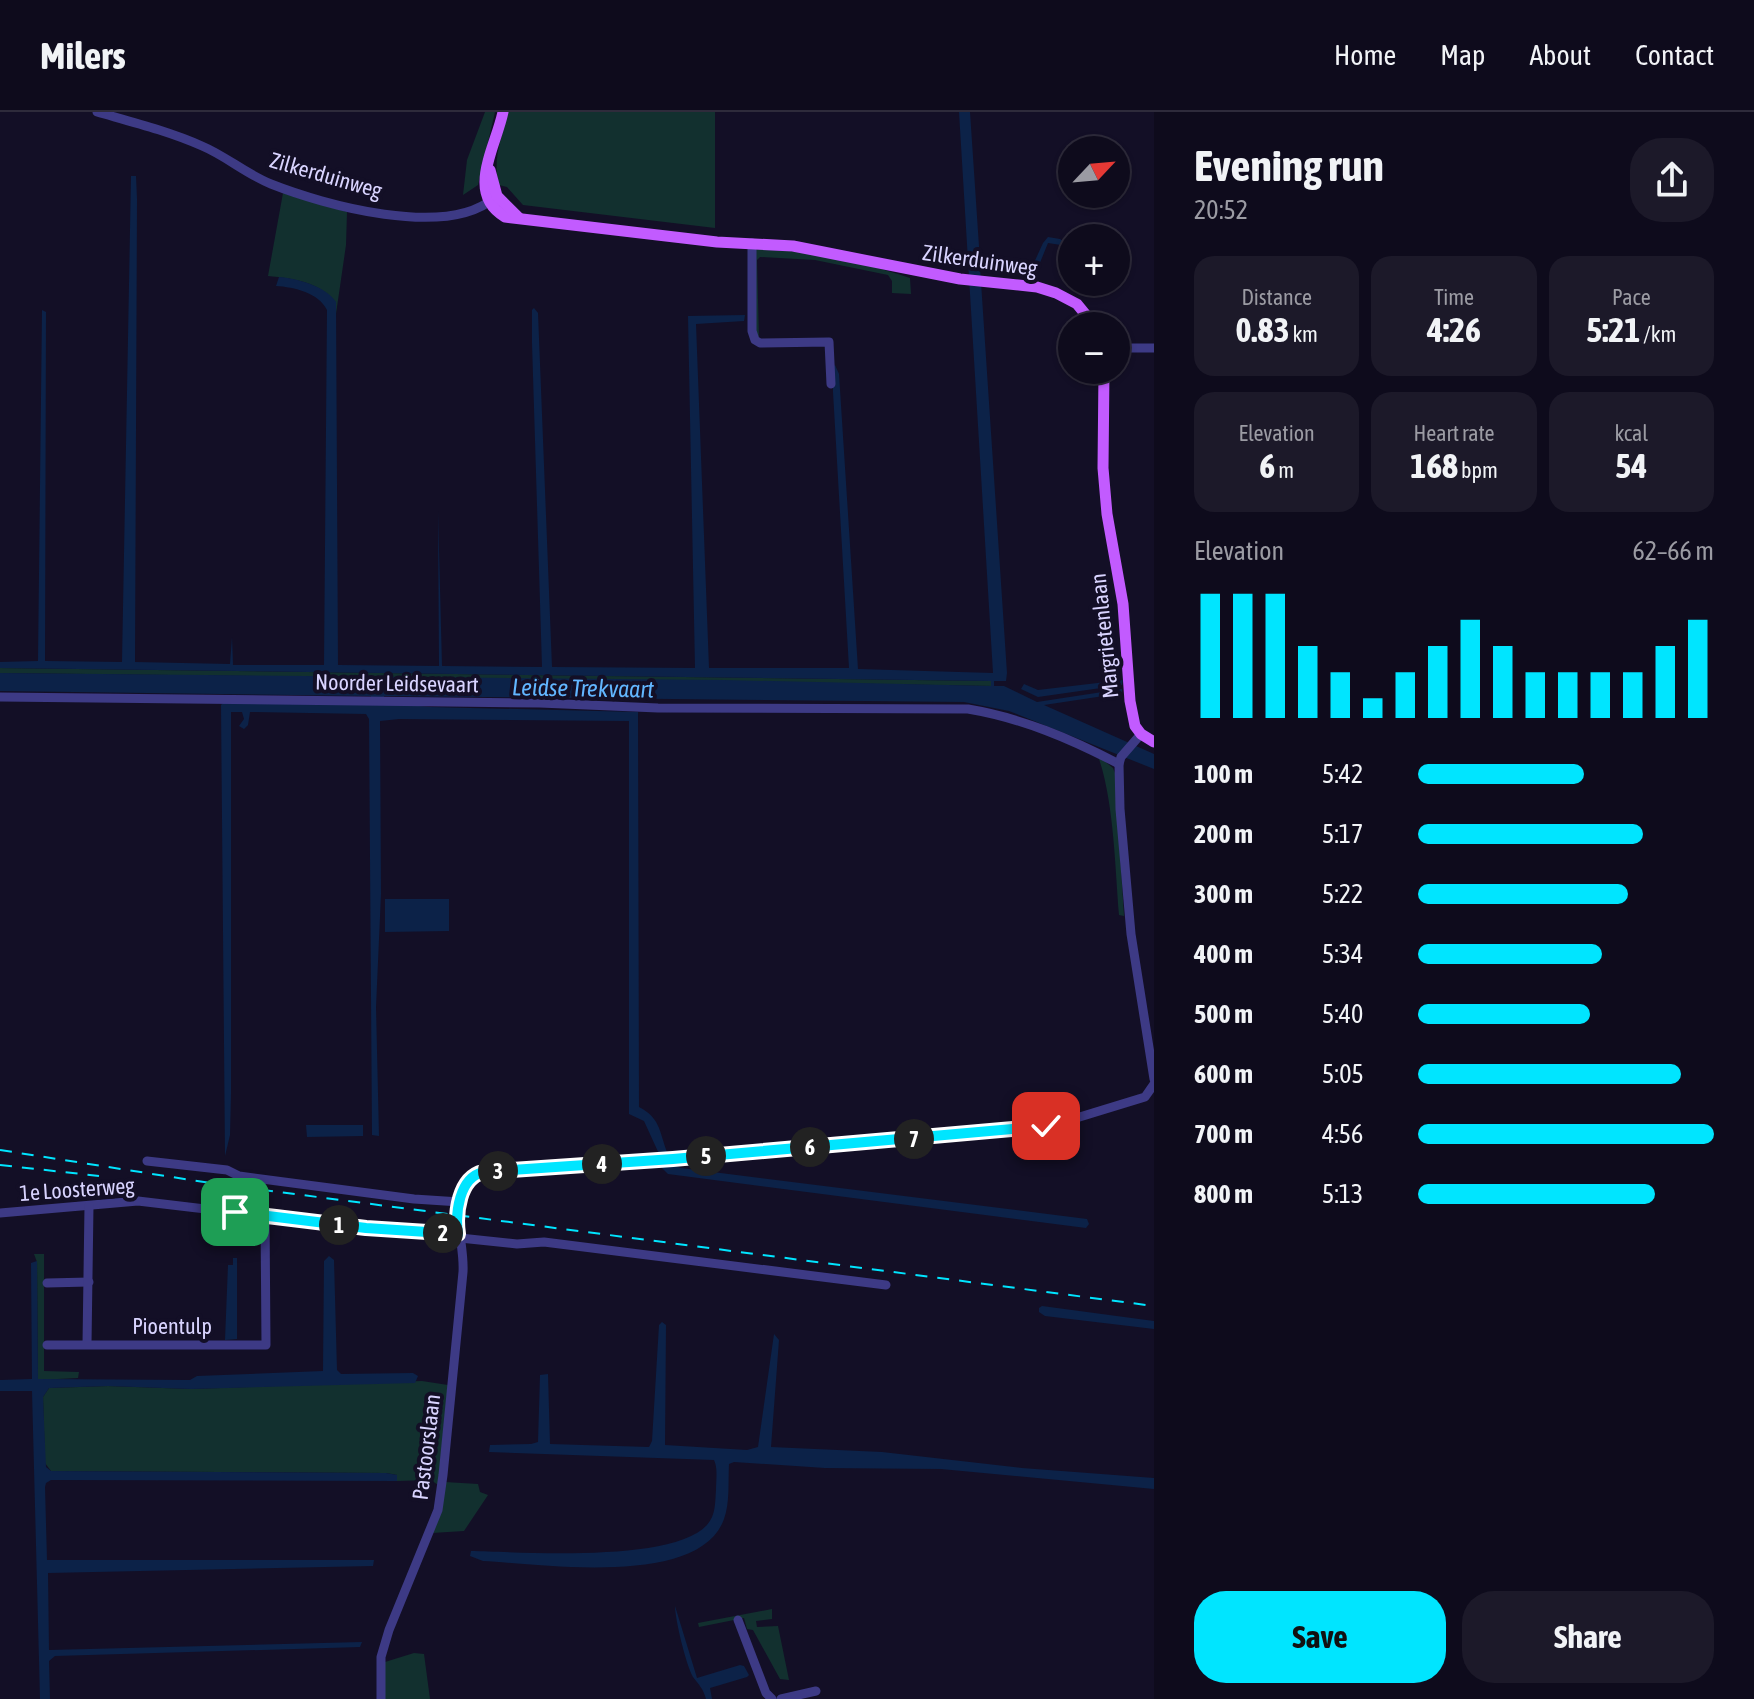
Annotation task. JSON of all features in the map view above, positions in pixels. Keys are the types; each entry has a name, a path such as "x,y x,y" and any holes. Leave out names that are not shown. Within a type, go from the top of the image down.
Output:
{"main road":[{"path":"491,199 491,157 503,112"},
{"name":"Zilkerduinweg","path":"491,199 495,211 505,217 717,242 818,249 917,271 1037,287 1068,298 1086,312"},
{"name":"Margrietenlaan","path":"1104,384 1103,468 1107,514 1123,604 1136,738"},
{"path":"1136,738 1154,742"}],"street":[{"name":"Zilkerduinweg","path":"97,112 157,129 203,147 271,184 330,202 390,215 430,216 459,214 491,199"},
{"path":"752,243 752,331 755,340 760,343 829,342 831,384"},
{"path":"1130,348 1154,348"},
{"name":"Noorder Leidsevaart","path":"0,697 658,708 968,709 998,714 1067,737 1120,760"},
{"path":"886,1285 544,1242 517,1244 459,1236 460,1202 465,1183 483,1172 1032,1128 1060,1123 1145,1097 1154,1082 1131,934 1120,809 1120,760 1136,738"},
{"name":"1e Loosterweg","path":"147,1161 227,1170 239,1176 294,1184 460,1202"},
{"name":"1e Loosterweg","path":"0,1213 138,1201 459,1236"},
{"path":"47,1345 87,1344 89,1206"},
{"name":"Pioentulp","path":"87,1344 266,1345 265,1216"},
{"name":"Pastoorslaan","path":"381,1699 381,1657 389,1630 438,1510 463,1272 464,1254 459,1236"},
{"path":"47,1283 89,1282"},
{"path":"738,1620 766,1693 772,1699"},
{"path":"781,1699 816,1691"}],"green space":[{"path":"485,112 495,112 478,185 463,195 467,160"},
{"path":"508,112 715,112 715,228 523,205 507,187 499,185 497,176 499,148"},
{"path":"283,193 347,212 346,245 336,314 334,304 321,289 300,281 268,276"},
{"path":"756,249 815,254 891,272 910,278 911,294 892,293 892,281 888,275 815,260 760,257 757,260 759,339 754,335"},
{"path":"0,668 991,681 991,686 0,673"},
{"path":"1098,756 1115,773 1124,916 1119,915 1111,813"},
{"path":"34,1254 44,1254 44,1371 79,1372 78,1378 38,1380 37,1262"},
{"path":"422,1381 448,1385 438,1485 431,1480 397,1481 397,1475 386,1473 51,1471 45,1463 43,1397 49,1388 108,1386 191,1389"},
{"path":"445,1482 478,1484 480,1492 488,1495 464,1531 432,1533"},
{"path":"772,1609 772,1619 756,1621 757,1627 778,1626 789,1680 780,1679 753,1630 747,1629 744,1618 699,1627 698,1623"},
{"path":"414,1653 424,1654 430,1699 385,1699 385,1662"}],"water":[{"name":"Leidse Trekvaart","path":"959,112 970,112 980,261 1033,265 1048,237 1058,239 1058,245 1048,243 1037,270 980,267 1007,673 1006,681 994,681 994,686 1004,686 1037,702 1122,689 1117,694 1044,705 1154,754 1154,769 1009,711 964,702 384,696 385,703 431,707 638,712 639,1107 658,1125 667,1152 660,1156 644,1121 629,1114 629,721 380,721 381,894 376,1007 379,1136 372,1135 369,719 366,714 250,712 248,725 244,729 239,726 244,719 242,712 231,712 231,1094 230,1135 225,1156 221,705 371,702 371,696 0,691 0,673 724,680 991,686 991,681 0,668 0,662 38,661 42,310 46,312 45,661 122,662 131,176 136,176 135,662 230,664 232,637 233,665 324,665 327,310 312,295 276,286 279,277 311,284 336,302 338,665 439,666 438,511 442,666 542,667 532,343 534,308 538,313 552,667 695,668 688,316 745,315 744,321 696,324 709,668 849,668 833,392 835,365 839,374 858,669 993,673"},
{"path":"1123,680 1122,685 1038,697 1021,689 1024,684 1038,690"},
{"path":"385,899 449,899 449,931 385,932"},
{"path":"306,1125 363,1125 363,1136 307,1137"},
{"path":"663,1162 681,1168 1087,1219 1089,1224 1086,1228 668,1174 662,1168"},
{"path":"329,1256 334,1260 337,1370 341,1374 413,1373 418,1376 415,1383 191,1389 108,1386 49,1388 43,1397 46,1467 51,1471 386,1473 397,1475 397,1481 51,1480 45,1487 47,1560 374,1560 373,1566 48,1573 49,1650 362,1642 360,1647 55,1656 49,1661 50,1699 40,1699 32,1391 0,1391 0,1380 32,1379 31,1263 37,1261 38,1379 190,1380 197,1376 323,1371 324,1261"},
{"path":"233,1258 237,1258 237,1339 225,1340 228,1265 233,1265"},
{"path":"1042,1306 1154,1321 1154,1329 1045,1316 1039,1312"},
{"path":"662,1322 666,1325 665,1445 747,1450 758,1447 774,1334 779,1340 771,1447 882,1452 1022,1468 1154,1478 1154,1489 941,1469 825,1468 734,1462 729,1464 724,1519 709,1541 684,1555 616,1567 483,1561 470,1556 471,1551 595,1553 631,1550 689,1537 707,1525 715,1504 714,1460 489,1452 490,1445 538,1442 540,1375 548,1374 550,1444 649,1447 652,1441 659,1325"},
{"path":"675,1606 697,1678 740,1665 749,1675 710,1688 712,1699 706,1699 687,1663"}],"ferry route":[{"path":"539,679 540,698"}],"railway":[{"path":"0,1150 210,1183 1154,1306"},
{"path":"0,1165 99,1176"}],"route":[{"path":"235,1212 366,1228 458,1234 462,1189 471,1177 483,1172 673,1159 1046,1126"}]}
